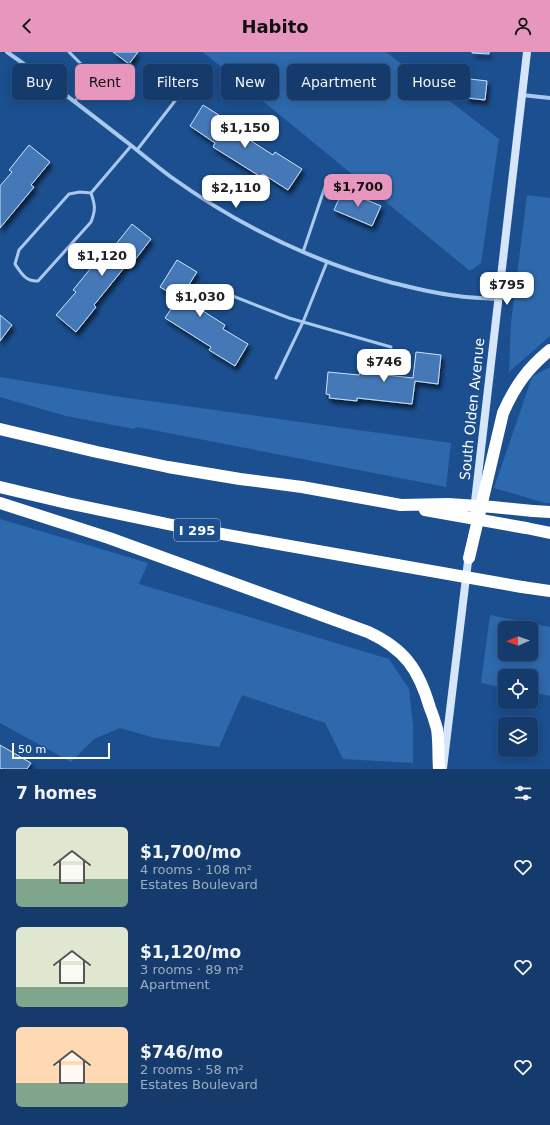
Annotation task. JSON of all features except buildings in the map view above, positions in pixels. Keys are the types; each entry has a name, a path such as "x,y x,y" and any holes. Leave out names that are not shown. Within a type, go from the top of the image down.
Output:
{"highway":[{"path":"469,558 503,413 512,394 524,375 538,359 550,350"},
{"path":"0,429 168,467 240,479 302,487 550,533"},
{"name":"I 295","path":"0,487 67,503 177,526 550,591"},
{"path":"0,503 109,538 361,629 382,638 399,651 412,665 421,680 437,730 439,769"},
{"path":"401,505 448,504 550,512"}],"main road":[{"name":"South Olden Avenue","path":"443,769 469,558 527,52"}],"street":[{"path":"7,52 39,74 170,176 207,202 246,225 286,245 327,262 370,277 413,288 458,296 498,299"},
{"path":"522,95 550,98"}],"lane":[{"path":"69,52 85,68 86,80 75,102"},
{"path":"137,150 176,100"},
{"path":"91,192 95,204 91,222 38,281 32,281 24,276 15,264 19,250 69,194 91,192 131,146"},
{"path":"303,252 328,178"},
{"path":"276,378 303,322 327,262"},
{"path":"215,288 289,318 391,347"}],"shaded area":[{"path":"203,52 386,52 402,64 398,64 398,100 448,100 499,139 481,263 470,271 262,100 279,100 279,64 221,64 221,67"},
{"path":"527,195 550,198 550,336 509,372 511,323"},
{"path":"550,367 550,503 545,503 494,488 532,377"},
{"path":"0,377 114,396 451,443 446,487 137,427 134,429 66,416 0,397"},
{"path":"0,519 148,563 139,584 389,659 409,689 413,725 413,763 343,759 325,723 242,695 219,747 155,738 120,728 94,739 71,762 0,723"},
{"path":"490,615 520,621 498,621 498,661 538,661 538,625 550,627 550,696 538,693 538,669 498,669 498,687 481,683"}]}
